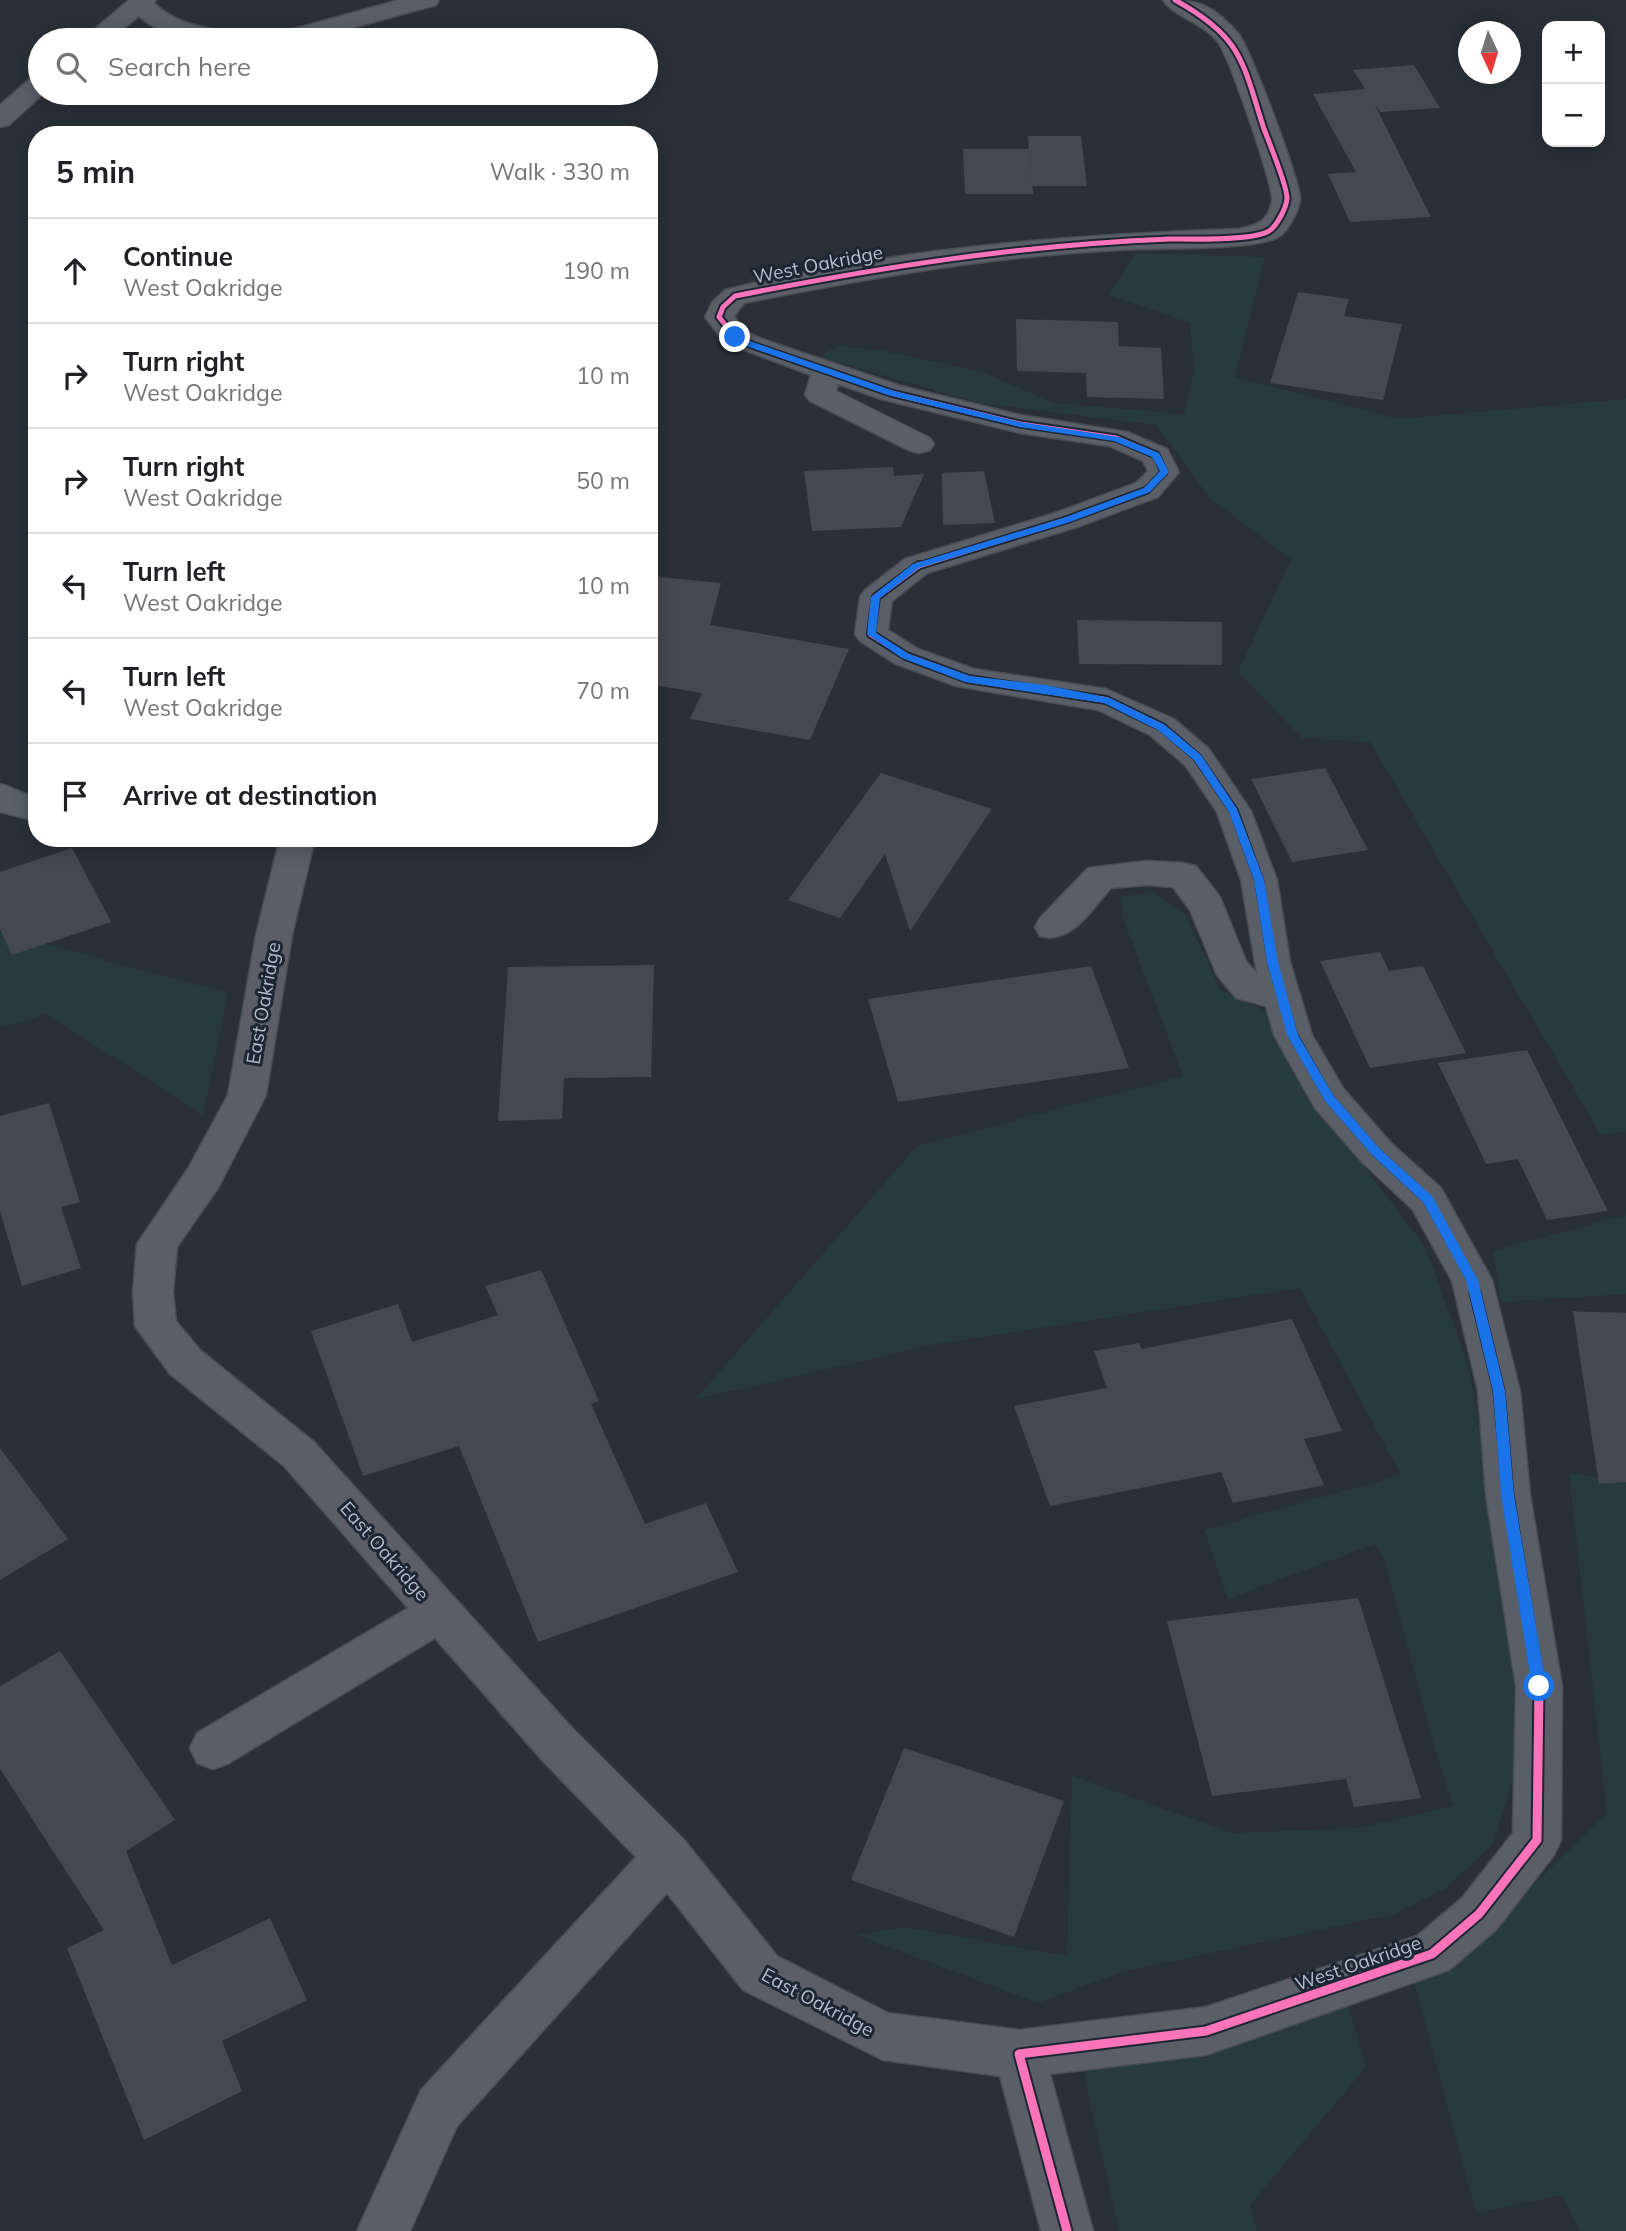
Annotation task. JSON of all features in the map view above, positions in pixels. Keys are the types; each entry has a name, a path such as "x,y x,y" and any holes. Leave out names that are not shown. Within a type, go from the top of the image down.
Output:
{"street":[{"path":"325,28 427,0"},
{"name":"West Oakridge","path":"1019,2054 1206,2032 1432,1954 1479,1914 1538,1840 1539,1686 1508,1495 1499,1391 1472,1280 1427,1199 1376,1152 1329,1098 1293,1035 1272,962 1259,880 1234,811 1197,757 1162,727 1107,700 968,679 906,656 871,634 876,597 916,566 1066,520 1147,490 1164,472 1156,455 1116,439 1020,424 891,393 735,337 719,317 723,307 735,296 889,266 971,254 1099,242 1239,237 1268,232 1277,223 1287,198 1244,67 1229,38 1206,17 1175,0"},
{"path":"109,28 142,2 158,22 173,28"},
{"path":"0,119 28,94"},
{"path":"827,371 820,396 919,444"},
{"path":"0,796 12,804 28,807"},
{"name":"East Oakridge","path":"296,847 274,935 247,1095 204,1177 157,1244 153,1292 156,1326 185,1362 299,1454 556,1744 668,1857 760,1973 883,2036 1019,2054"},
{"path":"1053,927 1101,877 1146,873 1183,875 1208,906 1230,966 1249,989 1282,996"},
{"path":"213,1748 439,1612"},
{"path":"383,2231 439,2108 668,1857"},
{"path":"1019,2054 1067,2231"}],"green space":[{"path":"1135,253 1265,257 1235,377 1398,419 1626,399 1626,1131 1601,1135 1370,742 1302,738 1238,672 1291,559 1210,498 1156,425 979,403 820,357 837,346 879,350 983,372 1053,403 1184,414 1194,372 1190,323 1109,295"},
{"path":"1154,892 1185,914 1221,991 1277,1016 1351,1149 1426,1248 1470,1371 1517,1679 1515,1773 1493,1844 1446,1888 1394,1914 1122,1972 1038,2003 857,1935 904,1927 1067,1956 1072,1776 1232,1833 1359,1828 1453,1806 1434,1746 1384,1558 1375,1544 1228,1599 1204,1530 1401,1475 1300,1288 936,1344 696,1399 917,1146 1183,1076 1124,921 1120,897"},
{"path":"0,932 228,993 203,1115 47,1014 0,1028"},
{"path":"1626,1215 1626,1294 1501,1302 1493,1251"},
{"path":"1569,1473 1626,1482 1626,2231 1580,2231 1562,2195 1476,2213 1412,1973 1464,1953 1607,1813"},
{"path":"1344,1992 1366,2067 1250,2205 1257,2231 1119,2231 1082,2057"}],"building":[{"path":"1414,65 1440,108 1380,112 1374,103 1431,217 1350,222 1328,174 1356,172 1313,94 1365,89 1353,70"},
{"path":"1028,136 1081,136 1087,186 1032,186"},
{"path":"963,149 1029,149 1033,194 965,194"},
{"path":"1298,292 1349,299 1344,316 1402,324 1383,400 1270,383"},
{"path":"1016,319 1118,322 1119,346 1161,348 1164,399 1087,397 1086,373 1017,371"},
{"path":"893,467 894,476 924,474 901,527 812,531 804,471"},
{"path":"984,471 995,523 943,525 942,473"},
{"path":"658,577 721,583 710,625 849,649 810,740 690,719 702,693 658,686"},
{"path":"1077,620 1222,622 1222,665 1079,664"},
{"path":"1325,768 1368,850 1292,862 1251,779"},
{"path":"881,773 992,809 910,931 885,854 840,918 788,900"},
{"path":"72,848 111,922 12,955 0,929 0,872"},
{"path":"1380,952 1389,971 1423,966 1466,1053 1370,1068 1320,961"},
{"path":"654,965 651,1077 564,1078 562,1119 498,1121 508,967"},
{"path":"1091,966 1129,1068 898,1102 868,999"},
{"path":"1527,1050 1608,1211 1547,1220 1518,1159 1486,1164 1438,1063"},
{"path":"49,1103 80,1202 61,1207 81,1268 22,1286 0,1211 0,1116"},
{"path":"541,1270 599,1401 591,1404 645,1524 706,1503 738,1572 538,1642 459,1446 363,1476 311,1331 398,1304 412,1342 498,1315 485,1286"},
{"path":"1573,1311 1626,1313 1626,1482 1599,1484"},
{"path":"1292,1319 1342,1431 1304,1439 1324,1485 1233,1503 1221,1472 1050,1506 1014,1406 1107,1388 1094,1351 1139,1343 1142,1349"},
{"path":"0,1448 68,1539 0,1580"},
{"path":"1358,1598 1421,1798 1354,1807 1346,1779 1212,1796 1167,1621"},
{"path":"60,1651 175,1820 126,1851 172,1965 270,1918 307,2000 222,2041 242,2091 144,2140 67,1948 104,1930 0,1769 0,1686"},
{"path":"904,1748 1064,1801 1014,1937 851,1880"}],"cycle path":[{"path":"1067,2231 1019,2054 1206,2031 1432,1954 1479,1914 1537,1840 1539,1686 1508,1495 1499,1391 1472,1280 1427,1199 1376,1152 1329,1098 1293,1035 1272,962 1259,880 1234,811 1197,757 1162,727 1106,700 968,679 906,656 871,634 876,597 916,566 1066,520 1147,490 1164,472 1156,455 1116,438 1020,424 891,393 752,345 735,337 719,317 723,307 735,296 876,268 971,254 1099,242 1239,237 1268,232 1277,223 1287,198 1244,67 1229,38 1206,17 1175,0"}],"route":[{"path":"735,337 891,393 1020,424 1116,439 1156,455 1164,472 1147,490 1066,520 916,566 876,597 871,634 906,656 968,679 1107,700 1162,727 1197,757 1234,811 1259,880 1272,962 1293,1035 1329,1098 1376,1152 1427,1199 1472,1280 1499,1391 1508,1495 1539,1686"}]}
